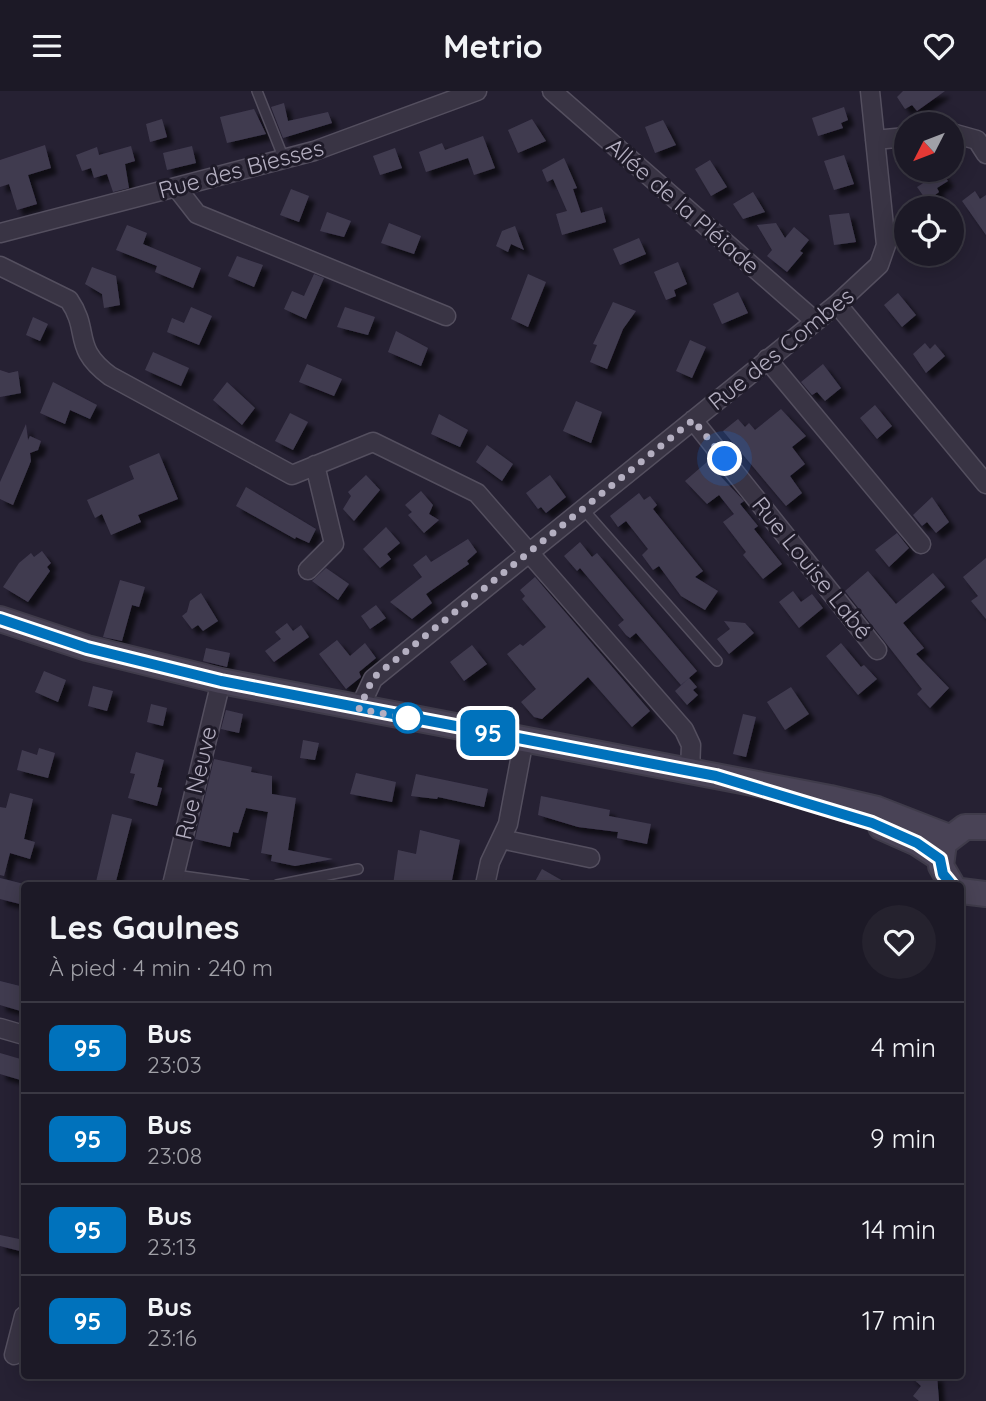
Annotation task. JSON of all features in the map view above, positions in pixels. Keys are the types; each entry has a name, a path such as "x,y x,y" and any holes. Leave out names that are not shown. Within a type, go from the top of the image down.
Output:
{"main road":[{"path":"0,619 87,648 221,681 877,809 945,848"},
{"path":"950,882 943,874 945,848 965,827 986,827"},
{"path":"964,891 986,894"}],"street":[{"name":"Rue des Biesses","path":"0,233 285,159 477,91"},
{"name":"Allée de la Pléiade","path":"552,91 815,321"},
{"name":"Rue des Combes","path":"359,709 373,678 837,304 879,265 886,245 870,91"},
{"path":"964,136 976,140 986,154"},
{"path":"875,140 894,138"},
{"path":"176,187 197,213 446,316"},
{"path":"0,266 69,300 75,308 90,361 110,376 292,475 373,442 477,493 684,730 691,745 690,771"},
{"path":"837,304 986,484"},
{"path":"767,359 921,544"},
{"name":"Rue Louise Labé","path":"693,420 877,650"},
{"path":"308,570 334,544 315,465"},
{"name":"Rue Neuve","path":"173,880 221,681"},
{"path":"486,882 490,862 508,824 524,739"},
{"path":"501,839 590,858"},
{"path":"0,1028 21,1034"},
{"path":"14,1355 21,1328"}],"lane":[{"path":"257,91 285,159"},
{"path":"583,509 717,661"},
{"path":"292,882 358,869"},
{"path":"173,880 203,882"}],"building":[{"path":"903,91 945,91 917,111 912,105 905,109 897,97"},
{"path":"284,103 288,121 328,112 332,123 283,138 271,107"},
{"path":"844,107 848,120 841,123 843,128 818,136 812,118"},
{"path":"254,109 266,134 227,143 220,117"},
{"path":"162,119 167,137 150,142 146,124"},
{"path":"532,119 546,141 518,153 508,130"},
{"path":"663,120 676,145 655,153 645,127"},
{"path":"483,136 495,168 474,175 468,158 426,172 419,152 442,143 445,150"},
{"path":"45,145 51,168 28,175 37,204 17,210 9,184 0,187 0,160"},
{"path":"131,146 135,161 125,164 129,188 113,192 107,174 94,178 91,168 82,171 76,155 97,147 99,155"},
{"path":"192,146 196,163 167,170 163,153"},
{"path":"395,148 402,168 380,175 373,156"},
{"path":"844,155 854,184 834,190 824,161"},
{"path":"564,158 577,188 573,189 581,213 602,207 606,222 562,235 556,214 567,211 553,179 547,182 542,170"},
{"path":"710,160 727,187 711,196 695,169"},
{"path":"925,182 946,182 937,188 939,192 934,196 923,196 917,187"},
{"path":"291,189 309,196 299,222 280,215"},
{"path":"975,191 980,199 986,195 986,235 964,204 964,199"},
{"path":"753,192 765,212 743,219 733,204"},
{"path":"327,212 351,221 344,237 320,231"},
{"path":"849,213 856,242 834,245 829,215"},
{"path":"389,223 421,236 414,254 381,243"},
{"path":"776,223 785,238 794,227 809,240 800,251 803,253 787,272 767,256 772,250 757,225"},
{"path":"127,225 147,233 143,244 201,268 193,288 155,272 157,266 116,250"},
{"path":"515,226 524,250 511,244 508,252 496,246 502,231"},
{"path":"639,238 646,254 620,265 613,249"},
{"path":"237,256 263,265 254,287 228,276"},
{"path":"678,262 687,284 674,290 676,296 666,300 654,272"},
{"path":"92,267 116,276 120,305 104,308 102,294 85,284"},
{"path":"314,274 324,278 306,319 284,309 292,291 304,296"},
{"path":"528,274 546,282 528,327 511,319"},
{"path":"738,292 748,313 722,324 713,304"},
{"path":"898,293 916,315 902,327 884,305"},
{"path":"613,302 636,311 623,329 607,369 590,362 597,345 593,344"},
{"path":"191,307 212,316 199,345 167,332 172,318 184,323"},
{"path":"345,307 375,317 368,335 337,327"},
{"path":"33,317 48,324 40,341 26,335"},
{"path":"396,331 428,348 421,366 388,352"},
{"path":"690,340 706,347 692,378 676,371"},
{"path":"925,343 930,349 935,344 945,356 926,373 913,354"},
{"path":"153,352 189,368 181,386 145,370"},
{"path":"307,364 342,379 334,396 299,382"},
{"path":"823,364 841,388 825,401 817,392 812,395 801,382"},
{"path":"0,370 9,373 18,371 21,393 0,397"},
{"path":"53,382 97,405 90,419 70,410 65,424 40,413"},
{"path":"227,382 255,408 242,425 213,400"},
{"path":"576,401 602,412 591,443 563,431"},
{"path":"875,405 892,426 877,439 860,418"},
{"path":"781,409 806,436 792,447 805,464 790,476 802,493 786,506 723,431 738,419 745,427 749,423 755,430"},
{"path":"290,413 308,422 293,450 275,441"},
{"path":"439,414 468,430 460,447 431,434"},
{"path":"26,424 28,440 30,436 41,441 38,450 30,453 31,461 13,505 0,499 0,482"},
{"path":"487,445 513,464 502,481 476,462"},
{"path":"159,453 178,499 138,515 141,522 111,535 102,514 95,518 87,500 134,479 129,466"},
{"path":"707,462 744,501 740,504 758,526 754,529 782,564 763,579 743,555 746,552 723,522 734,514 719,495 707,504 685,481"},
{"path":"366,475 380,490 354,521 343,509 351,496 348,492"},
{"path":"550,475 566,497 546,513 541,507 538,509 526,493"},
{"path":"246,487 316,529 309,543 296,537 295,539 236,506"},
{"path":"421,491 433,505 429,514 439,520 424,533 408,515 412,512 405,505"},
{"path":"639,493 644,500 650,496 657,505 653,509 703,571 695,577 718,591 705,610 681,596 659,566 653,570 642,555 648,549 626,521 618,527 610,516"},
{"path":"932,497 949,522 936,533 927,522 922,526 913,515"},
{"path":"386,527 400,543 387,554 391,559 380,568 363,549"},
{"path":"897,533 909,548 889,567 875,550"},
{"path":"468,539 477,552 467,561 469,564 426,594 432,603 412,619 390,602 422,577 413,565 426,555 431,562"},
{"path":"580,542 592,557 597,553 697,671 681,685 636,633 630,638 626,635 618,625 624,620 580,568 577,571 564,556"},
{"path":"42,551 51,563 47,567 50,571 28,602 3,587 19,563 31,553 34,557"},
{"path":"986,558 986,619 971,601 978,596 963,577"},
{"path":"326,568 349,584 338,600 312,581"},
{"path":"868,571 896,604 933,573 945,587 903,623 924,648 916,654 949,688 930,708 917,694 922,689 845,591"},
{"path":"535,577 650,711 632,727 588,677 542,719 534,717 521,702 536,689 507,654 520,644 523,646 546,627 522,599 525,596 520,590"},
{"path":"120,580 145,587 139,607 132,605 122,641 103,637"},
{"path":"793,591 801,602 812,594 823,608 799,628 779,602"},
{"path":"201,593 218,621 203,631 198,625 192,629 182,616 187,612 190,601"},
{"path":"376,605 386,618 370,629 361,616"},
{"path":"724,621 745,623 754,633 729,654 717,639 730,629"},
{"path":"287,623 293,631 301,625 309,637 274,662 265,651 281,639 275,632"},
{"path":"337,640 350,656 365,643 376,658 359,672 361,677 346,689 319,654"},
{"path":"841,643 861,667 864,665 877,679 858,695 826,656"},
{"path":"472,645 487,664 464,681 450,662"},
{"path":"206,648 230,653 227,667 203,661"},
{"path":"44,671 66,680 58,702 35,692"},
{"path":"689,678 697,687 693,690 698,695 687,705 675,691"},
{"path":"93,686 113,691 107,711 88,706"},
{"path":"791,687 809,714 785,730 767,702"},
{"path":"151,704 167,708 163,726 147,722"},
{"path":"226,710 243,714 239,733 221,729"},
{"path":"743,714 756,717 746,757 733,754"},
{"path":"303,740 319,743 315,760 300,758"},
{"path":"39,748 55,753 48,778 17,770 22,750 37,755"},
{"path":"136,752 164,760 157,787 162,788 157,806 128,798 135,774 130,773"},
{"path":"214,759 252,767 251,772 272,776 272,794 296,798 288,850 333,859 295,866 271,861 272,855 261,853 268,812 246,808 238,833 233,832 230,847 195,839"},
{"path":"356,773 396,782 392,802 350,794"},
{"path":"416,774 488,789 484,807 438,797 411,796"},
{"path":"10,793 33,799 24,839 35,842 30,859 10,853 4,876 0,875 0,807 6,808"},
{"path":"541,796 610,810 609,816 651,824 647,844 617,838 618,832 578,827 538,815"},
{"path":"112,814 132,819 116,882 96,882"},
{"path":"420,830 460,840 452,882 393,882 398,850 416,854"},
{"path":"542,869 565,882 535,882"},
{"path":"0,878 21,883 21,904 0,899"},
{"path":"0,981 21,986 21,1011 0,1005"},
{"path":"0,1053 21,1059 21,1080 0,1074"},
{"path":"0,1235 21,1239 21,1251 0,1246"},
{"path":"913,1379 937,1379 939,1401 919,1401 913,1396 921,1386"}],"bus line":[{"name":"95","path":"0,619 87,648 221,681 716,776 872,823 917,843 940,859 943,874 948,882"}],"route":[{"path":"408,718 359,709 373,678 693,420 725,459"}]}
